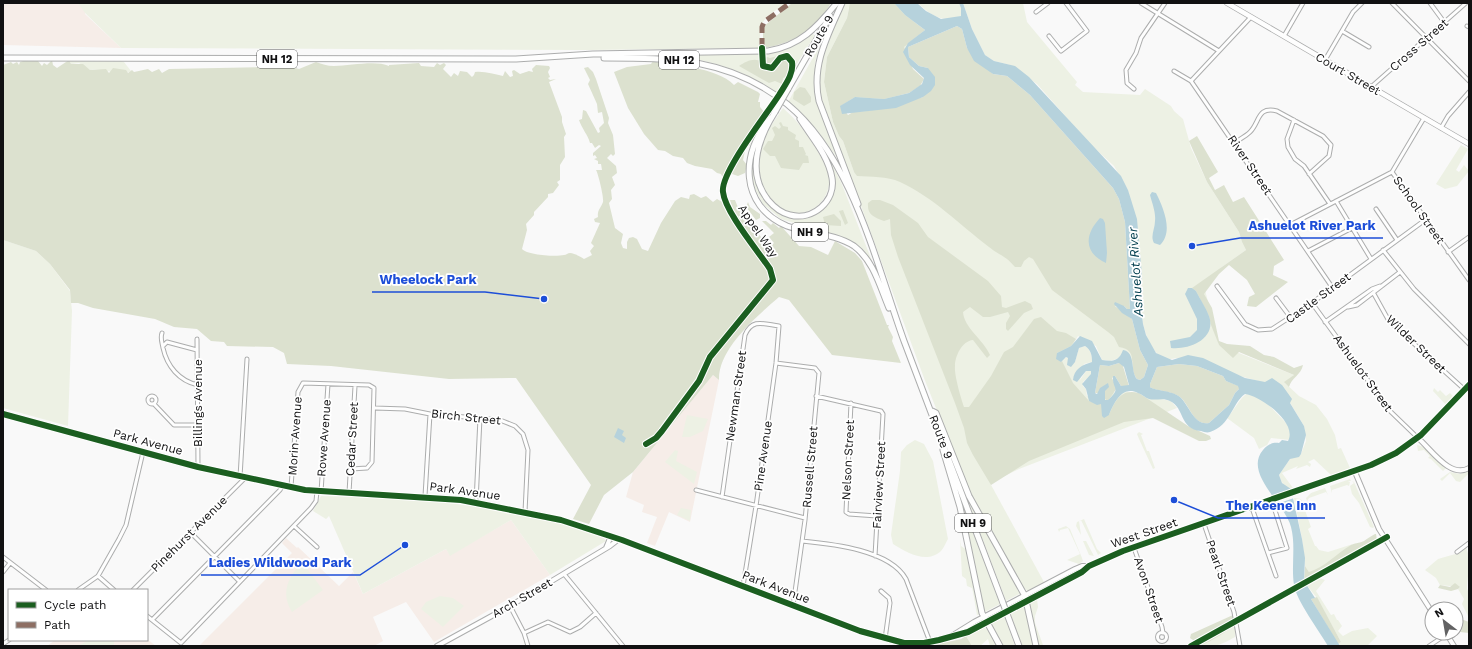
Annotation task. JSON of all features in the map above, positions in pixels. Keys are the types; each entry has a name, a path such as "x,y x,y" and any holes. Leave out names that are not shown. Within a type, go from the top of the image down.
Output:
{"highway":[{"path":"551,57 778,50 804,38 838,4"},
{"name":"Route 9","path":"771,118 838,4"},
{"name":"NH 9","path":"838,4 822,46 817,78 817,91 856,196 864,228"},
{"name":"NH 12","path":"3,58 516,59 551,57 661,58 705,64 729,72 761,87 794,110 816,134 832,156 846,183 864,228"},
{"path":"771,118 756,154 756,170 759,183 770,202 784,213 799,217 810,214 824,205 829,197 832,187 832,176 819,146 794,110"},
{"name":"NH 9","path":"771,118 756,139 748,164 751,186 758,201 775,219 788,226 842,241 859,251 871,264 904,341"},
{"name":"Route 9","path":"864,228 904,341 1019,646"},
{"path":"930,409 936,414 972,501 1026,598 1036,646"},
{"path":"943,443 943,450 960,507 984,617 1000,646"}],"main road":[{"name":"Court Street","path":"1227,3 1469,144"}],"street":[{"path":"1036,12 1048,3"},
{"path":"1049,36 1061,51 1087,31 1066,3"},
{"path":"1141,3 1219,51"},
{"path":"1134,89 1127,83 1126,70 1134,57 1141,38 1165,3"},
{"path":"1284,36 1303,3"},
{"path":"1325,60 1353,12 1362,3"},
{"path":"1392,3 1469,82"},
{"path":"1430,3 1444,22"},
{"name":"Cross Street","path":"1371,87 1466,3"},
{"path":"1191,81 1251,17"},
{"path":"1342,31 1369,48"},
{"name":"River Street","path":"1174,71 1191,81 1332,287"},
{"path":"1441,128 1448,116 1469,92"},
{"path":"1234,143 1251,131 1259,116 1265,111 1277,111 1323,136 1331,145 1329,156 1309,174"},
{"name":"School Street","path":"1424,118 1392,172 1469,280"},
{"path":"1294,120 1287,139 1288,147 1330,204"},
{"path":"1290,225 1392,172"},
{"path":"1336,201 1371,259"},
{"path":"1376,209 1397,240"},
{"name":"Castle Street","path":"1217,286 1240,320 1255,329 1272,329 1291,318 1425,220"},
{"path":"1308,251 1352,228"},
{"path":"1448,252 1469,237"},
{"path":"1383,250 1417,292 1469,344"},
{"path":"1325,322 1372,289 1380,286 1400,272"},
{"path":"1347,308 1354,307 1374,294 1380,286"},
{"name":"Wilder Street","path":"1374,294 1389,321 1464,390"},
{"path":"1276,298 1291,318"},
{"name":"Ashuelot Street","path":"1312,303 1390,411 1418,438"},
{"name":"Newman Street","path":"722,497 745,335 749,327 755,324 779,326"},
{"name":"Pine Avenue","path":"743,586 776,363 779,326"},
{"path":"162,333 161,340 166,359 174,371 185,381 198,385"},
{"name":"Billings Avenue","path":"197,339 198,467"},
{"path":"163,346 167,342 197,350"},
{"path":"240,477 247,359"},
{"name":"Russell Street","path":"776,363 817,369 819,373 805,518 793,606"},
{"name":"Morin Avenue","path":"291,487 298,392 300,385 306,383 328,384"},
{"path":"328,384 355,386 369,385 374,388 375,408 371,465 367,468 351,469"},
{"name":"Rowe Avenue","path":"152,620 181,643 239,581 314,505 319,492 328,384"},
{"name":"West Street","path":"949,637 984,617 1082,572 1089,566 1134,548 1355,472 1391,456 1418,438 1435,423 1469,385"},
{"name":"Cedar Street","path":"350,493 355,386"},
{"path":"816,396 852,403"},
{"name":"Fairview Street","path":"852,403 881,410 883,414 875,556"},
{"name":"Nelson Street","path":"852,403 846,512 849,514 877,516"},
{"path":"154,404 174,425 198,425"},
{"name":"Birch Street","path":"375,408 405,408 430,414 506,420 520,430 525,439 528,450 525,512"},
{"name":"Park Avenue","path":"3,414 198,467 291,487 319,492 425,496 476,502 561,520 611,536 793,606 884,639 911,645"},
{"path":"425,496 430,414"},
{"path":"476,502 480,418"},
{"path":"1418,438 1451,469 1461,471 1469,468"},
{"path":"79,589 98,576 110,557 126,525 143,452"},
{"path":"1355,472 1379,528 1425,601"},
{"name":"Pinehurst Avenue","path":"134,589 245,478"},
{"path":"148,617 152,620 280,490 283,485"},
{"path":"696,490 805,518"},
{"path":"1268,553 1287,548 1273,500"},
{"path":"1252,508 1276,576"},
{"name":"Pearl Street","path":"1204,524 1234,612 1240,646"},
{"path":"294,526 317,547"},
{"path":"190,532 239,581"},
{"path":"606,548 611,536"},
{"name":"Arch Street","path":"437,646 510,606 619,539"},
{"path":"802,541 828,544 875,556 890,563 904,576 930,642"},
{"path":"1457,552 1469,542"},
{"name":"Avon Street","path":"1134,548 1162,627 1162,633"},
{"path":"3,557 45,589"},
{"path":"3,572 10,563"},
{"path":"564,574 623,646"},
{"path":"98,576 113,589"},
{"path":"881,591 888,598 890,603 884,639"},
{"name":"West Street","path":"911,645 930,642 968,632 986,623 1026,598"},
{"path":"510,606 524,633 528,646"},
{"path":"524,633 548,622 570,632 577,630 596,613"},
{"name":"West Street","path":"923,646 930,642"}],"shaded area":[{"path":"3,3 85,3 85,14 121,48 3,45"},
{"path":"78,3 787,3 773,12 764,21 760,31 760,48 588,50 121,48 85,13"},
{"path":"846,3 918,3 896,108 1148,365 1120,358 1110,361 1102,360 1096,346 1078,336 1063,361 1066,357 1075,362 1079,348 1085,346 1090,351 1092,362 1084,364 1080,380 1086,371 1091,371 1092,374 1083,382 1087,396 1126,391 1150,399 1171,401 1177,408 1019,469 990,483 1044,582 1028,591 1022,587 970,494 924,378 820,94 819,82 822,60 828,38 842,7","holes":["849,7 854,172 843,141 839,136 833,122 824,82 827,57 847,18"]},
{"path":"918,3 959,3 961,5 961,16 943,19 927,11"},
{"path":"963,3 1023,3 1027,22 1077,82 1075,85 1083,92 1140,95 1145,89 1171,106 1183,119 1191,148 1207,182 1239,232 1246,250 1222,267 1205,290 1219,345 1294,375 1285,383 1299,396 1316,405 1327,419 1335,435 1338,449 1341,448 1350,468 1331,475 1314,459 1308,462 1311,464 1310,467 1307,465 1296,469 1298,466 1282,473 1293,488 1286,487 1282,483 1279,475 1290,459 1301,454 1306,441 1304,426 1289,401 1276,386 1176,358 1169,359 1158,354 1147,337 1143,324 1128,190 1114,166 1090,144 1037,84 1010,65 994,61 985,55 972,29"},
{"path":"812,34 815,35 778,94 755,79 718,64 677,56 790,47"},
{"path":"819,47 815,63 815,89 841,163 816,129 788,102"},
{"path":"69,60 119,60 124,62 131,71 127,73 117,73 95,69 90,70 79,63 71,64"},
{"path":"783,108 798,123 810,139 823,160 829,178 829,186 823,200 812,209 805,212 790,212 781,209 774,203 763,187 758,169 759,150 761,144 766,133"},
{"path":"762,134 754,164 765,198 790,216 818,211 832,191 826,158 828,157 841,182 872,261 871,262 858,249 827,233 781,219 763,204 752,183 751,159"},
{"path":"1461,145 1468,149 1456,170 1459,172 1464,165 1469,171 1457,186 1445,189 1436,184"},
{"path":"3,240 36,251 50,264 70,291 72,311 68,426 3,408"},
{"path":"713,375 719,380 690,522 669,512 655,546 647,543 657,517 642,512 644,505 626,497 633,472"},
{"path":"1434,388 1438,392 1440,390 1446,396 1450,393 1453,396 1446,405 1433,391"},
{"path":"1248,393 1258,394 1292,429 1290,440 1271,438 1267,445 1259,449 1254,438 1227,418 1242,398"},
{"path":"687,415 708,419 703,431 690,437 682,437"},
{"path":"1139,432 1143,434 1141,435 1155,468 1153,469 1137,434"},
{"path":"915,440 924,444 933,461 948,539 941,551 930,557 911,554 893,544 891,535 900,471 901,452 907,445"},
{"path":"1417,445 1424,447 1446,468 1443,471 1431,459 1428,458 1430,456 1424,450 1418,451"},
{"path":"675,450 678,451 676,461 697,472 694,484 665,462"},
{"path":"1469,470 1469,473 1460,482 1456,481 1450,473 1442,481 1440,479 1450,472 1460,474"},
{"path":"1350,479 1351,481 1348,481 1350,482 1349,486 1347,485 1332,490 1332,493 1330,486"},
{"path":"1352,481 1354,482 1374,527 1373,528 1370,527 1359,503 1352,494 1350,486 1354,483"},
{"path":"1325,488 1328,495 1326,492 1309,498 1307,501 1306,498 1311,493"},
{"path":"964,490 1021,593 1006,601"},
{"path":"321,496 418,500 482,507 577,528 597,534 606,541 550,575 511,520 450,556 446,549 363,594 329,516 326,519 313,511"},
{"path":"1294,498 1301,499 1311,527 1308,529 1315,546 1319,550 1328,552 1353,544 1325,565 1314,571 1309,572 1305,566 1302,539"},
{"path":"960,503 962,503 1000,604 983,613"},
{"path":"681,508 691,510 690,521 677,515"},
{"path":"1084,519 1097,549 1101,553 1098,555 1081,520"},
{"path":"511,520 550,575 434,642 406,602 373,617 383,641 374,646 199,646 292,553 282,543 286,538 297,548 298,547 339,586 353,572 363,594 446,549 450,555"},
{"path":"1079,521 1081,535 1076,526 1077,522"},
{"path":"1066,526 1070,529 1082,558 1083,561 1079,564 1067,560 1080,554 1068,528 1060,530 1059,532 1058,529"},
{"path":"960,539 961,546 967,550 980,609 980,614 977,615 972,588 967,586 966,579 962,576"},
{"path":"1083,541 1086,541 1094,556 1089,555"},
{"path":"1466,548 1469,558 1467,589 1469,593 1469,618 1464,608 1464,599 1458,589 1460,587 1440,585 1436,578 1425,570 1438,559 1459,553"},
{"path":"302,562 323,590 292,612 288,605 286,592 287,586 293,574"},
{"path":"1317,577 1325,580 1316,591 1331,615 1334,614 1342,626 1338,631 1343,636 1352,631 1368,628 1377,636 1367,646 1340,646 1338,644 1341,642 1317,598 1305,583"},
{"path":"440,596 453,598 464,606 443,627 421,609 426,602"},
{"path":"1037,599 1038,607 1035,616 1035,623 1043,645 1038,646 1029,605"},
{"path":"1024,605 1034,646 1022,646 1010,612"},
{"path":"1004,615 1015,646 1001,646 988,624"},
{"path":"1235,625 1235,637 1218,645 1199,646"},
{"path":"982,627 987,629 998,646 990,646 988,639 980,646 972,646 966,636"},
{"path":"148,640 156,646 47,646 54,641 148,641"},
{"path":"87,641 114,641 114,646 78,646"}],"green space":[{"path":"792,3 831,3 811,28 803,34 784,43 763,48 763,27"},
{"path":"850,3 894,3 905,15 925,30 904,47 913,69 924,79 920,86 909,93 884,99 855,97 841,106 848,115 853,112 867,111 923,97 928,68 919,66 909,57 908,47 957,26 962,29 967,48 993,74 1007,76 1030,95 1113,188 1119,199 1125,222 1130,309 1127,309 1124,306 1115,306 1132,319 1140,350 1148,365 1144,377 1140,380 1137,379 1134,374 1132,359 1129,351 1119,347 1114,337 1052,290 1033,259 1029,257 1024,261 1021,267 1015,267 935,203 912,188 890,179 857,176 854,172 843,141 839,136 833,122 824,82 827,57 847,18"},
{"path":"789,53 792,57 789,56 787,58 790,64 790,72 783,78 782,84 775,81 769,83 739,66 750,60 762,62 763,59 767,57 770,58"},
{"path":"26,60 38,61 42,66 44,63 47,65 52,60 53,65 57,68 69,60 71,64 83,64 90,70 106,69 109,73 113,68 126,70 128,73 132,70 134,72 148,69 152,72 159,69 162,73 169,69 267,67 278,66 281,64 299,69 316,62 334,66 377,63 389,66 419,63 421,66 434,67 437,63 440,65 444,63 446,65 443,69 451,77 454,73 458,76 460,71 467,72 472,77 475,72 503,76 505,71 510,77 513,76 512,71 514,70 520,74 529,71 533,72 532,69 536,65 549,66 550,68 548,72 550,77 548,78 550,80 556,79 549,82 562,117 566,134 564,137 565,157 560,165 560,180 557,182 559,185 553,193 548,194 548,197 534,212 534,215 526,224 527,230 522,249 529,253 548,256 560,256 572,253 584,259 592,255 590,251 594,246 591,243 600,223 595,222 594,219 598,217 598,213 603,202 601,185 596,170 602,170 601,164 598,164 598,161 594,159 597,158 595,155 593,156 593,153 601,146 599,145 595,148 592,143 590,143 579,120 582,119 583,110 586,111 598,133 600,132 599,128 604,123 602,112 598,113 597,104 588,84 590,80 584,68 588,67 593,72 596,79 609,118 608,123 613,135 615,154 613,156 611,154 607,158 616,166 617,173 612,177 615,185 611,190 612,199 609,203 615,228 623,234 621,243 623,248 627,249 627,242 629,238 633,237 637,239 642,249 648,251 661,223 675,201 681,197 689,199 690,195 694,194 701,198 706,196 713,202 717,199 724,203 735,220 739,217 734,213 730,200 735,200 739,210 761,237 767,250 774,243 769,237 774,233 762,221 766,221 771,225 773,223 779,228 781,226 799,246 811,247 828,255 835,241 855,253 862,261 887,325 889,325 888,327 893,337 892,341 901,363 832,355 789,300 779,297 740,334 731,345 720,368 719,380 713,375 633,472 604,495 589,524 573,519 591,485 516,378 449,379 331,366 287,364 284,353 273,347 227,346 224,342 211,341 197,329 174,327 155,319 93,308 78,303 71,303 70,290 50,264 36,251 3,240 3,65 11,62 13,64 17,62 19,65 20,62"},
{"path":"653,61 676,67 685,65 695,70 695,68 711,72 721,76 734,85 738,82 760,94 758,102 760,102 760,107 765,113 762,124 749,146 746,146 743,160 747,165 745,173 738,176 732,174 728,177 722,176 712,169 687,163 683,158 658,150 644,134 628,108 614,72 627,67 651,64"},
{"path":"800,87 805,88 811,97 811,102 804,106 793,99 794,92"},
{"path":"781,122 783,126 788,127 788,130 796,135 795,139 799,141 799,147 803,147 806,154 805,155 808,156 809,163 803,163 799,170 781,168 775,156 770,156 763,149 768,141 772,141 775,135 772,128 775,126 779,129 781,127 779,123"},
{"path":"1197,136 1218,172 1209,178 1215,190 1224,185 1233,202 1244,197 1284,260 1274,266 1273,275 1288,282 1256,307 1247,306 1249,297 1255,294 1247,280 1229,265 1219,274 1204,294 1212,308 1219,341 1227,344 1250,346 1264,355 1274,357 1294,368 1303,365 1289,387 1284,382 1294,375 1239,352 1233,358 1219,345 1209,316 1196,291 1192,288 1246,250 1239,232 1207,182 1189,141"},
{"path":"872,200 880,200 893,205 918,223 928,237 988,281 1001,296 1002,307 1006,308 1025,301 1031,304 1033,309 1024,313 1008,331 1006,329 1006,323 1010,316 1008,312 990,317 983,317 970,307 963,312 964,318 970,328 990,355 987,358 973,340 962,346 958,354 955,362 955,370 964,407 969,407 991,376 1004,352 1013,347 1034,319 1041,317 1057,331 1066,333 1076,339 1071,346 1057,353 1073,383 1089,401 1101,404 1109,415 1116,401 1123,394 1128,392 1139,393 1188,426 1210,436 1211,439 1199,441 1153,418 1124,422 1029,461 991,485 967,443 964,428 955,403 898,257 891,235 890,219 884,221 870,213 868,203"},
{"path":"748,202 750,207 760,214 760,218 756,220 746,207"},
{"path":"843,210 848,223 845,225 839,211"},
{"path":"834,214 841,221 841,226 825,225 823,217"},
{"path":"1122,363 1129,386 1121,386 1115,376 1112,378 1117,388 1108,401 1105,399 1104,386 1098,393 1095,393 1100,365 1109,366"},
{"path":"1179,364 1197,366 1223,376 1226,381 1239,386 1239,389 1235,393 1229,405 1209,423 1204,423 1195,418 1177,395 1150,387 1157,367"},
{"path":"1375,534 1377,540 1304,582 1305,566 1309,572 1315,570 1351,545 1364,541"},
{"path":"1455,583 1460,587 1458,589 1451,591 1438,588 1440,585 1450,587"},
{"path":"1317,597 1341,642 1338,644 1311,599"},
{"path":"1233,615 1234,621 1196,642 1190,638 1191,634"},
{"path":"1464,620 1469,622 1469,633 1464,632"},
{"path":"1235,624 1225,632 1204,644 1193,646"},
{"path":"966,636 972,646 930,646 961,639"}],"water":[{"name":"Ashuelot River","path":"894,3 917,3 926,11 941,19 961,16 961,8 959,3 963,3 972,29 985,55 994,61 1015,66 1029,77 1121,176 1128,190 1137,219 1142,276 1140,299 1143,324 1146,335 1156,353 1172,360 1188,355 1203,358 1245,378 1265,382 1272,378 1282,385 1292,399 1290,403 1304,426 1306,435 1299,457 1290,459 1279,475 1282,483 1291,489 1305,558 1304,581 1315,598 1311,599 1340,646 1328,646 1299,599 1294,585 1293,541 1291,527 1288,518 1268,489 1258,469 1258,459 1266,447 1272,443 1279,443 1282,440 1288,441 1290,434 1288,426 1283,419 1268,405 1252,396 1245,394 1237,403 1227,419 1217,429 1206,432 1189,426 1185,422 1175,404 1170,401 1165,399 1149,399 1132,391 1127,391 1119,396 1109,415 1104,418 1102,416 1101,404 1097,405 1089,401 1086,389 1082,384 1091,374 1091,371 1086,371 1077,382 1073,380 1075,373 1079,368 1092,362 1089,349 1085,346 1079,348 1075,362 1071,367 1067,365 1068,358 1066,357 1061,362 1056,359 1057,353 1071,346 1080,336 1092,341 1102,360 1115,360 1120,356 1123,350 1127,351 1130,354 1137,379 1140,380 1144,377 1148,365 1140,350 1132,319 1122,313 1114,304 1115,302 1127,309 1130,309 1125,222 1119,199 1113,188 1030,95 1007,76 993,74 974,61 967,48 962,29 957,26 908,47 909,57 919,66 928,68 935,77 935,85 931,91 923,97 896,108 842,114 840,106 855,97 884,99 909,93 922,84 924,78 910,65 903,52 908,43 925,30 905,15","holes":["1119,363 1124,367 1129,385 1121,386 1115,376 1113,376 1115,393 1108,400 1105,400 1105,391 1109,387 1108,383 1100,388 1097,394 1095,393 1100,365 1109,366","1179,364 1197,366 1223,376 1226,381 1238,386 1239,389 1235,393 1229,405 1209,423 1199,421 1180,397 1150,387 1157,367"]},
{"path":"1152,192 1156,193 1162,205 1166,219 1166,233 1164,240 1160,245 1154,243 1152,238 1155,218 1150,195"},
{"path":"1100,218 1103,219 1105,223 1107,253 1106,263 1094,254 1090,249 1089,243 1091,231"},
{"path":"1188,288 1192,288 1196,291 1209,316 1209,331 1205,337 1193,345 1171,348 1170,341 1190,337 1197,330 1197,319 1185,294"},
{"path":"618,428 624,431 622,435 626,438 624,443 614,437"}],"pier":[{"path":"1291,489 1294,498 1277,504 1274,495"}],"marked path":[{"path":"762,48 762,27 764,22 790,3"}],"cycle path":[{"name":"Appel Way","path":"646,444 656,438 662,431 699,381 710,357 773,280 770,269 736,220 725,200 723,192 724,183 736,158 779,95 792,71 792,62 787,56 780,58 772,68 763,66 762,48"},
{"path":"3,414 198,467 305,490 461,500 561,520 622,540 860,631 904,643 924,643 968,632 1082,572 1089,566 1123,551 1371,465 1396,453 1421,435 1469,385"},
{"path":"1191,646 1387,537"}],"place":[{"name":"Ashuelot River Park","path":"1192,246"},
{"name":"Wheelock Park","path":"544,299"},
{"name":"The Keene Inn","path":"1174,500"},
{"name":"Ladies Wildwood Park","path":"405,545"}]}
